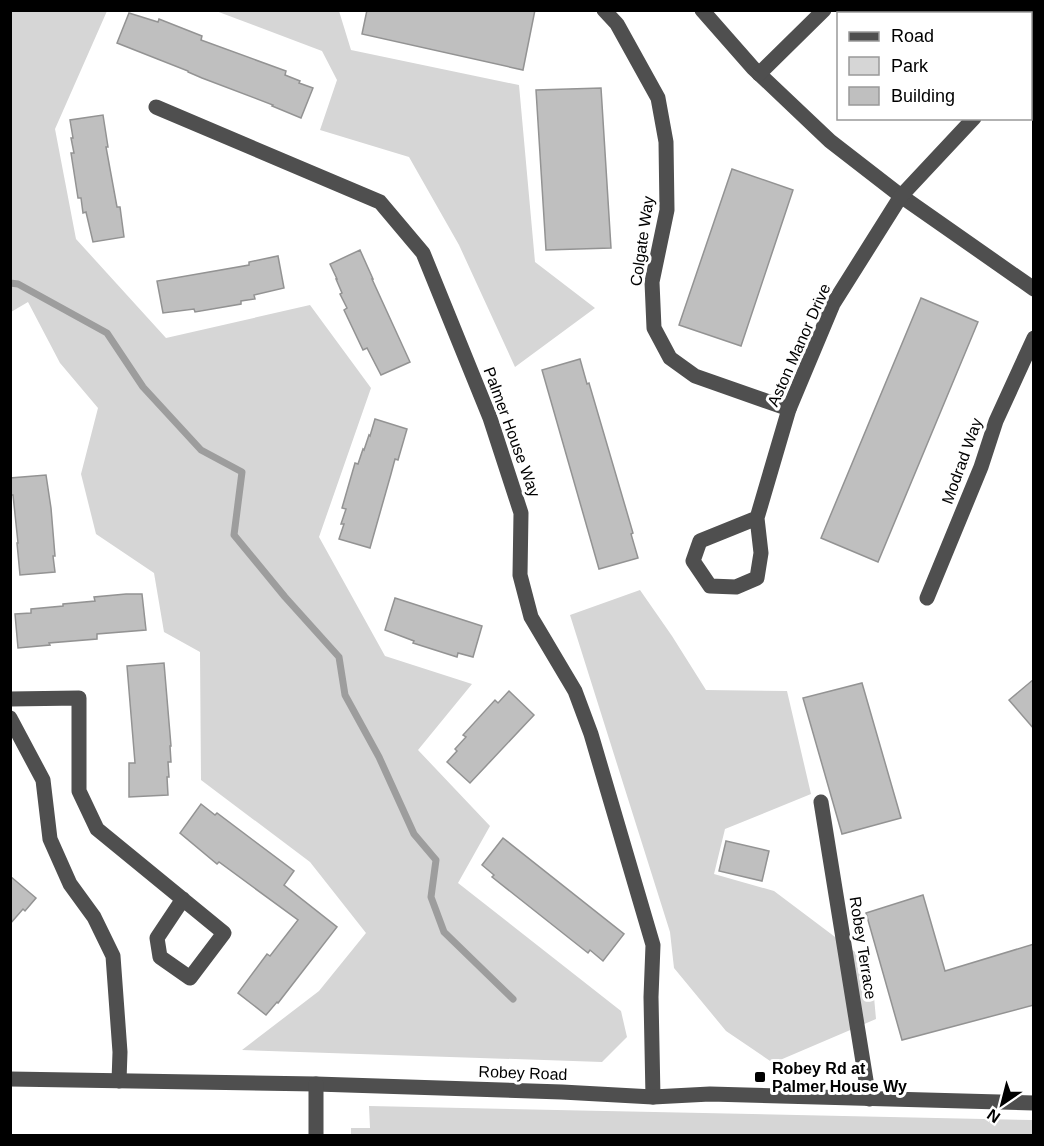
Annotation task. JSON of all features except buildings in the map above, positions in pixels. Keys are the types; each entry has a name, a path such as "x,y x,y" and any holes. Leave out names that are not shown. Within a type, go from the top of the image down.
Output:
{"street":[{"name":"Colgate Way","path":"604,10 617,24 658,98 666,142 667,210 652,282 654,328 670,358 695,376 789,409"},
{"path":"702,10 759,74 830,141 901,196 1034,289"},
{"path":"759,74 825,10"},
{"name":"Palmer House Way","path":"156,107 380,202 423,253 490,418 521,513 520,575 531,617 579,701 591,734 653,945 651,997 653,1097"},
{"name":"Aston Manor Drive","path":"757,518 700,541 693,561 710,586 736,587 757,578 761,553 757,518 789,409 833,304 901,196 972,120"},
{"name":"Modrad Way","path":"927,598 981,467 996,421 1034,338"},
{"path":"10,699 79,698 79,791 97,829 183,899 224,933 190,978 160,957 157,938 183,899"},
{"path":"10,718 43,780 50,839 70,884 94,916 113,956 120,1052 119,1081"},
{"name":"Robey Terrace","path":"821,802 869,1099"},
{"name":"Robey Road","path":"10,1079 316,1084 653,1097 710,1094 1034,1103"},
{"path":"316,1084 316,1136"}],"green space":[{"path":"11,10 107,11 55,129 76,239 166,338 310,305 371,388 319,537 385,656 472,684 418,750 490,826 458,883 621,1011 627,1037 602,1062 242,1050 319,991 366,933 310,862 201,780 200,652 164,632 154,573 96,534 81,474 98,408 60,363 28,302 11,312"},
{"path":"216,11 339,11 351,50 519,85 535,262 595,308 515,367 459,245 409,157 320,130 337,80 322,51"},
{"path":"640,590 706,690 787,691 811,794 725,829 714,874 774,891 871,964 876,1019 773,1063 726,1031 674,968 670,932 570,615"},
{"path":"369,1106 1033,1120 1034,1135 351,1135 351,1128 370,1128"}],"waterway":[{"path":"10,283 18,284 107,333 143,387 201,450 242,472 234,535 339,657 345,695 379,757 414,834 436,860 431,897 444,932 513,999"}],"place":[{"name":"Robey Rd at Palmer House Wy","path":"760,1077"}]}
